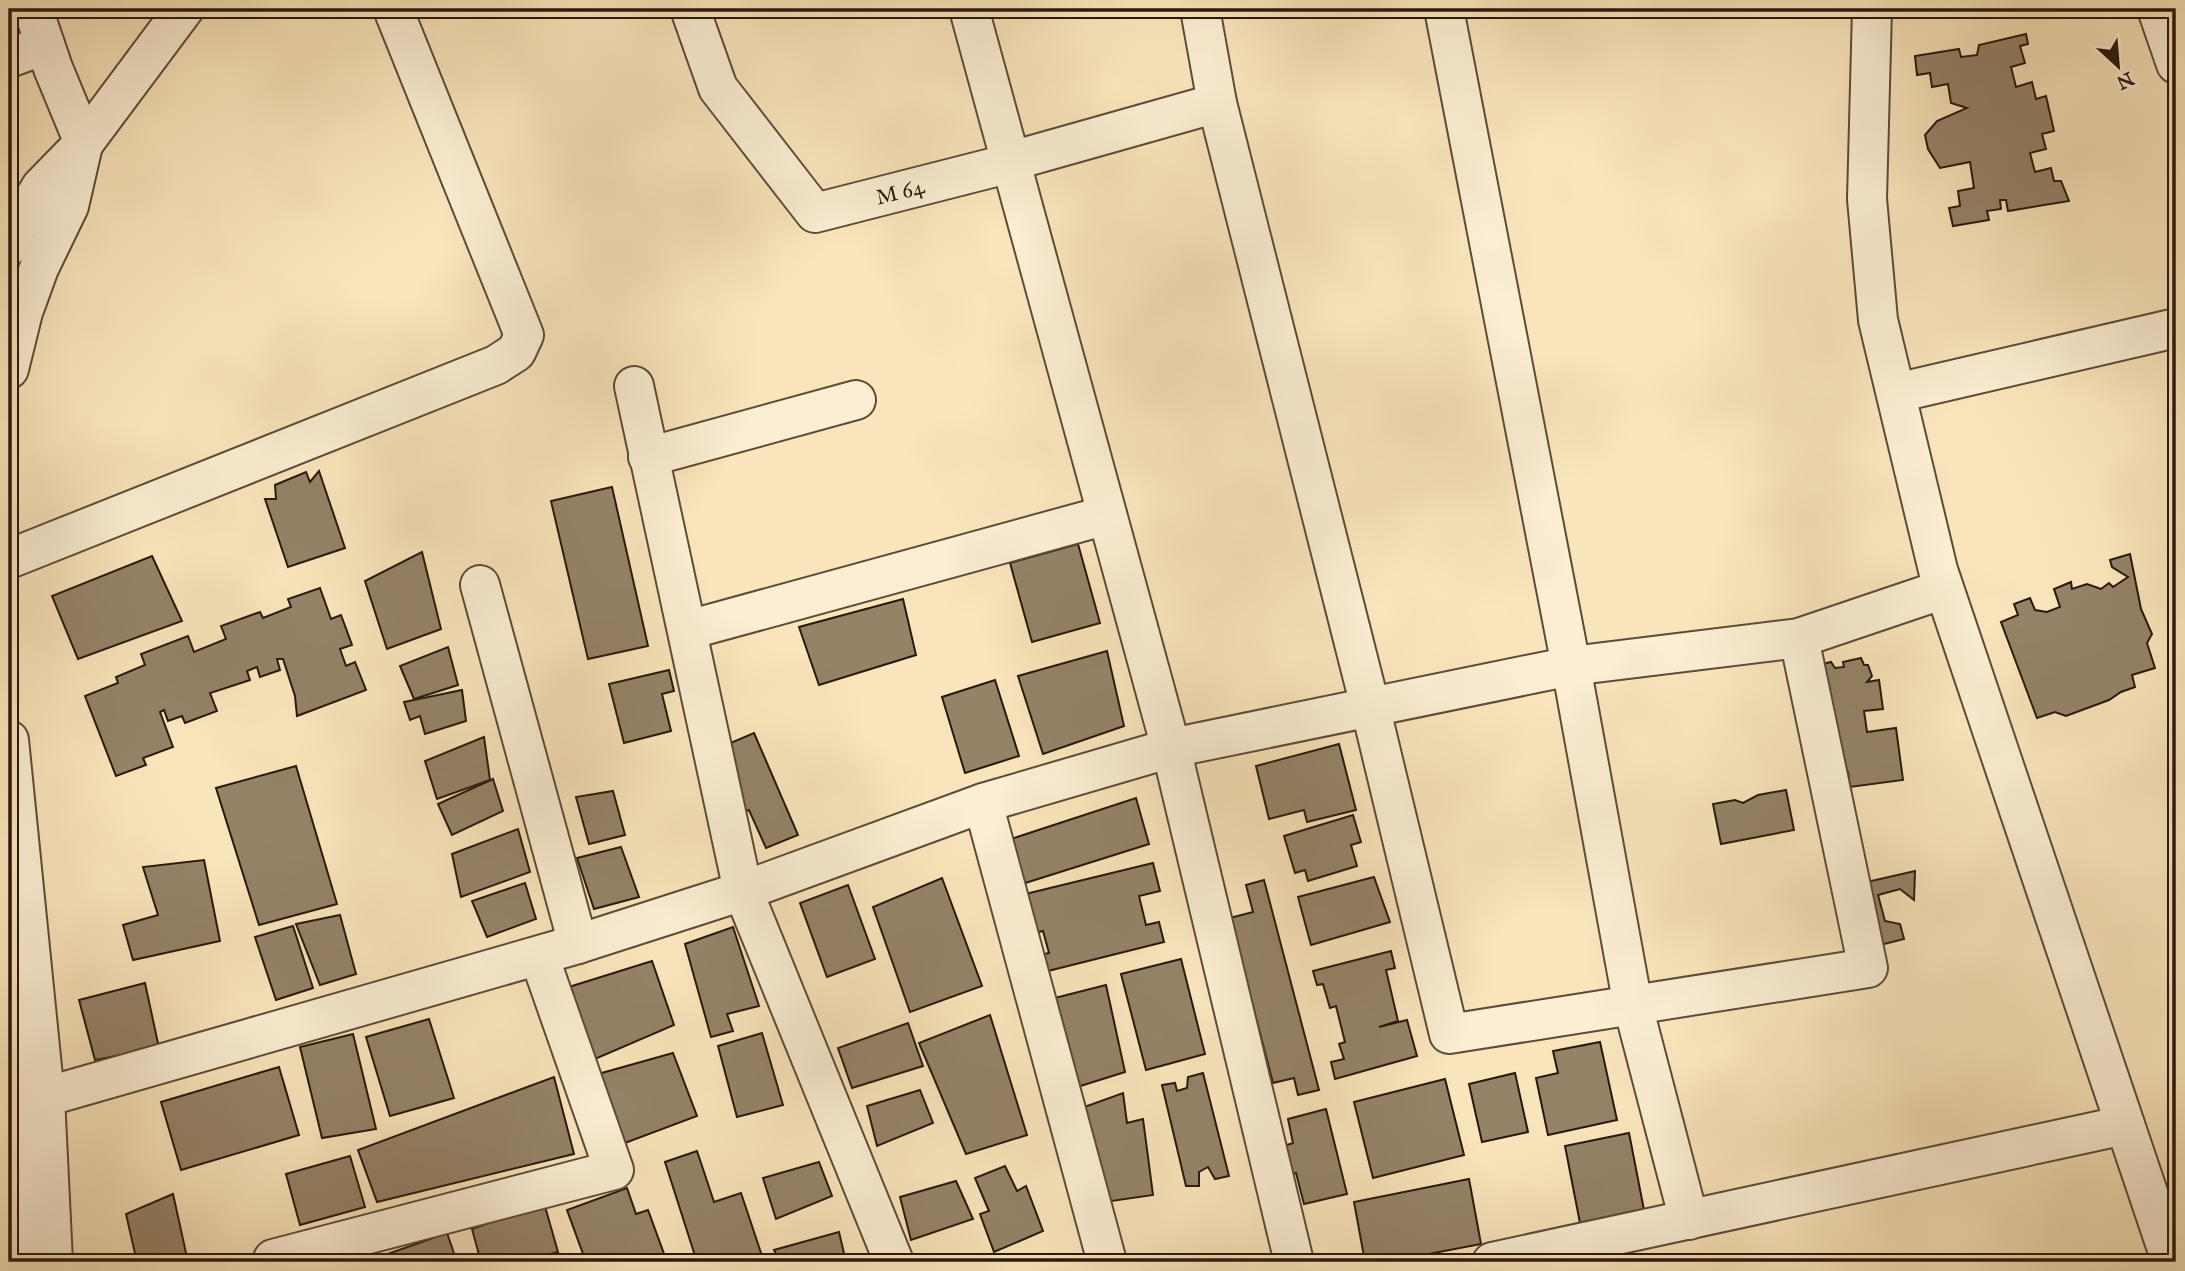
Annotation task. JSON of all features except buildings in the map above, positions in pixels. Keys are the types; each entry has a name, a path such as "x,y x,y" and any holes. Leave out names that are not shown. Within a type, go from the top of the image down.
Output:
{"street":[{"path":"10,358 39,268 69,206 84,143 33,9"},
{"path":"9,246 17,226 41,187 84,143 184,9"},
{"path":"9,559 496,365 516,352 524,335 393,9"},
{"name":"M 64","path":"690,9 718,88 815,213 1011,163 1217,103"},
{"path":"969,9 1171,748 1294,1262"},
{"path":"1444,9 1571,666 1633,1006 1689,1220"},
{"path":"1872,9 1867,199 1878,320 1896,393 1930,594 2125,1125 2168,1252 2169,1262"},
{"path":"2157,9 2176,64"},
{"path":"1203,10 1217,103 1370,706 1449,1034 1868,968 1799,638"},
{"path":"9,58 45,45"},
{"path":"1896,393 2176,328"},
{"path":"634,386 743,891 894,1262"},
{"path":"648,457 856,400"},
{"path":"688,630 1107,515"},
{"path":"480,585 578,944"},
{"path":"29,1098 539,956 743,891 983,803 1171,748 1571,666 1799,638 1930,594"},
{"path":"9,740 29,1098 25,1257"},
{"path":"983,803 1107,1262"},
{"path":"274,1262 273,1259 614,1170 539,956"},
{"path":"9,1041 29,1098"},
{"path":"1492,1262 2125,1125"}]}
